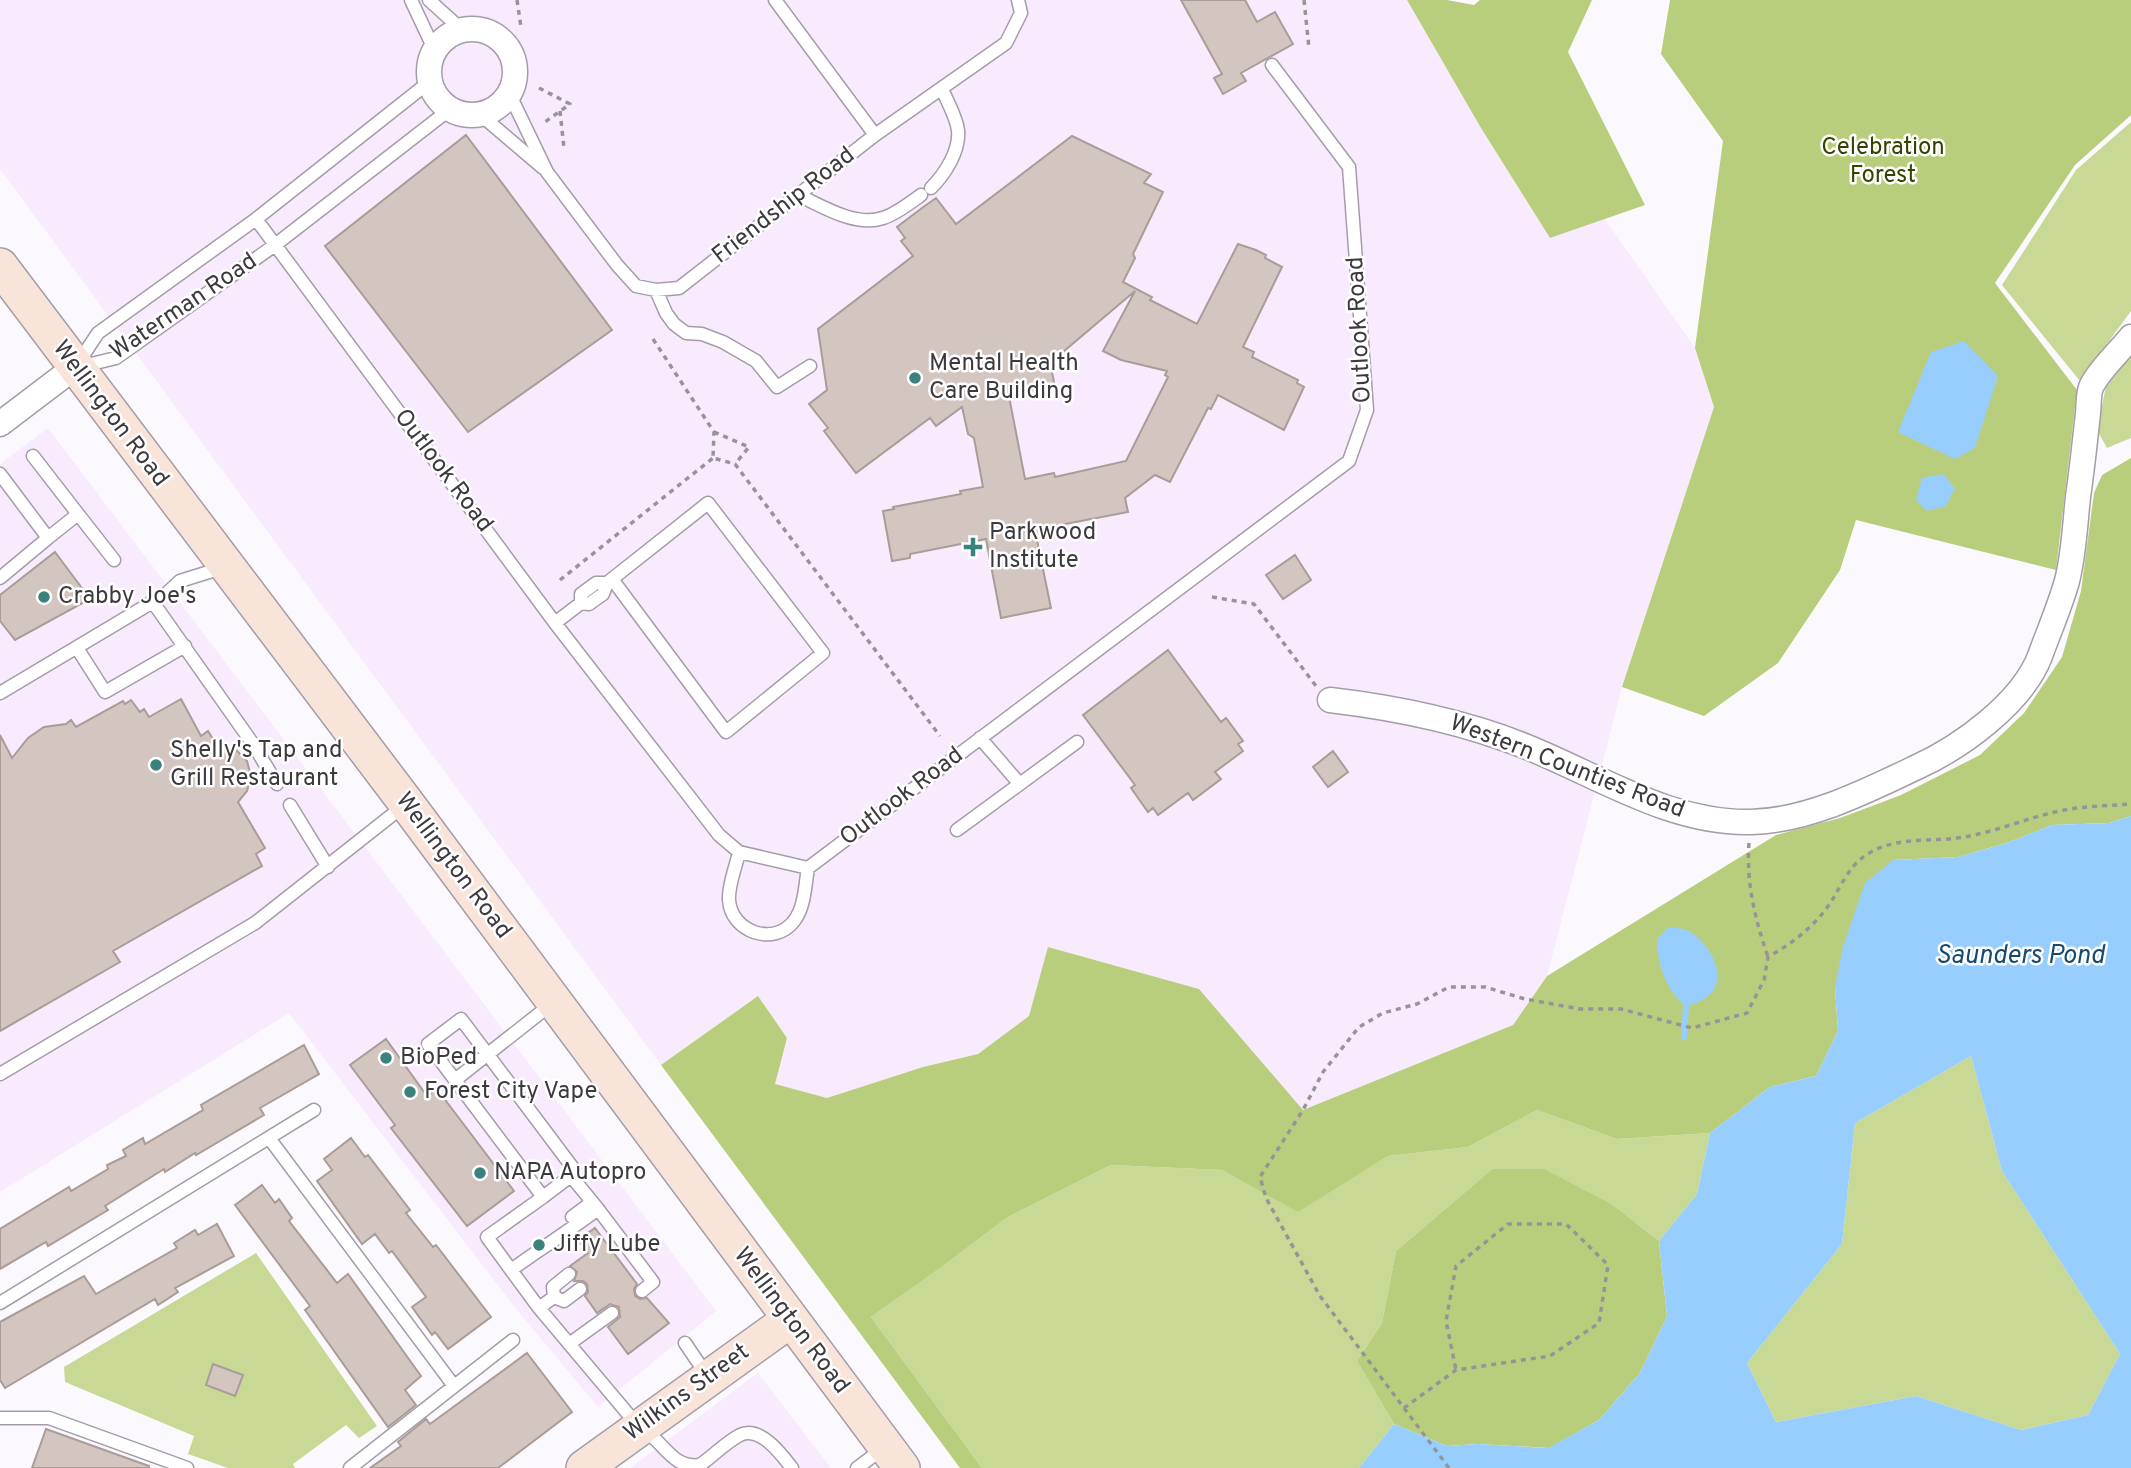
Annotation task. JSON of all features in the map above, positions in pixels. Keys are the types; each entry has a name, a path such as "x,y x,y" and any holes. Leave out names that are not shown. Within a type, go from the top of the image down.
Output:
{"main road":[{"name":"Wellington Road","path":"0,267 407,804 894,1457"},
{"name":"Wilkins Street","path":"584,1468 791,1320"}],"street":[{"path":"461,29 479,30 495,35 508,46 515,62 515,78 510,95 482,116 465,116 449,110 437,99 428,83 434,49 446,37 461,29"},
{"name":"Western Counties Road","path":"1324,694 1458,722 1526,747 1680,812 1750,822 1777,819 1863,792 1940,757 1990,721 2013,696 2037,663 2067,580 2091,386 2131,337"},
{"path":"0,424 75,367"}],"lane":[{"path":"411,0 434,49"},
{"path":"429,0 461,29"},
{"path":"775,0 875,135"},
{"name":"Friendship Road","path":"656,290 679,288 875,135 1006,43 1021,13 1018,0"},
{"name":"Outlook Road","path":"807,868 1349,461 1367,410 1349,167 1272,65"},
{"name":"Waterman Road","path":"75,367 97,333 256,219 428,83"},
{"path":"798,195 850,218 868,221 885,218 926,192 942,176 953,156 958,131 942,89"},
{"path":"510,95 547,172 636,286 656,290 674,324 686,333 702,334 723,342 756,360 777,387 810,366"},
{"name":"Waterman Road","path":"75,367 116,358 275,245 449,110"},
{"path":"482,116 547,172"},
{"name":"Outlook Road","path":"256,219 555,623 719,835 739,852"},
{"path":"33,456 114,560"},
{"path":"0,474 48,538"},
{"path":"555,623 581,603 589,604 603,594 610,581 708,503 823,653 726,732 610,581"},
{"path":"0,578 78,514"},
{"path":"0,693 166,594 180,580 226,567"},
{"path":"152,601 253,744 277,783"},
{"path":"77,648 105,692 185,646"},
{"path":"980,738 1019,783"},
{"path":"957,830 1077,742"},
{"path":"0,1074 255,923 407,804"},
{"path":"290,806 328,867"},
{"path":"739,852 807,868 803,900 795,920 782,932 767,935 751,932 739,923 730,910 729,897 739,852"},
{"path":"455,1080 554,1002"},
{"path":"543,1197 428,1044 461,1020 576,1172 543,1197 487,1237 510,1270 639,1427 657,1440 677,1462 685,1466 700,1465 741,1435 750,1434 780,1452 792,1468"},
{"path":"0,1303 314,1110"},
{"path":"269,1138 454,1386"},
{"path":"571,1175 595,1206 613,1241 629,1250 653,1282 642,1291"},
{"path":"556,1237 555,1230 569,1219 595,1206"},
{"path":"510,1270 556,1237 565,1235 595,1206"},
{"path":"618,1259 629,1250"},
{"path":"554,1297 553,1287 569,1275"},
{"path":"554,1297 564,1301 580,1289"},
{"path":"539,1308 554,1297"},
{"path":"569,1344 612,1313"},
{"path":"350,1468 513,1340"},
{"path":"685,1343 708,1377"},
{"path":"0,1418 49,1418 187,1468"},
{"path":"857,1468 894,1457"}],"path":[{"path":"517,0 520,27"},
{"path":"1304,0 1308,48"},
{"path":"539,88 570,104 545,122"},
{"path":"560,111 564,148"},
{"path":"653,340 714,432 749,447 735,464"},
{"path":"560,580 713,458 714,432"},
{"path":"713,458 735,464 940,736"},
{"path":"1212,597 1254,604 1324,694"},
{"path":"1768,957 1793,943 1813,925 1843,880 1864,856 1891,842 1962,838 2052,812 2131,804"},
{"path":"1449,1468 1320,1296 1266,1198 1260,1177 1303,1110 1323,1072 1359,1027 1383,1013 1417,1004 1449,987 1485,987 1525,999 1580,1009 1621,1009 1692,1028 1747,1013 1764,980 1768,957 1750,890 1747,865 1750,822"},
{"path":"1404,1408 1457,1370 1550,1356 1599,1323 1608,1265 1566,1224 1508,1224 1455,1266 1446,1321 1457,1370"}],"shaded area":[{"name":"Parkwood Institute","path":"0,0 1407,0 1481,128 1550,238 1605,219 1695,348 1714,407 1622,687 1547,976 1513,1025 1303,1110 1199,989 1049,947 1029,1016 978,1054 923,1067 827,1098 774,1084 787,1038 758,996 661,1065 0,169"},
{"path":"48,428 716,1311 598,1407 513,1305 289,1013 0,1192 0,464"},
{"path":"758,1373 831,1468 630,1468"}],"green space":[{"path":"1407,0 1447,0 1474,5 1480,0 1592,0 1568,52 1645,205 1550,238 1481,128"},
{"name":"Celebration Forest","path":"1670,0 2131,0 2131,115 2075,165 1995,283 2077,390 2056,570 1856,520 1840,570 1778,663 1704,716 1622,687 1714,407 1695,348 1723,141 1661,54"},
{"path":"2131,122 2131,311 2080,381 2002,285 2076,170"},
{"path":"2131,350 2131,438 2107,448 2097,430 2107,381"},
{"path":"2131,458 2131,816 2109,823 2052,825 2007,843 1958,857 1893,860 1835,987 1838,1031 1816,1076 1770,1087 1710,1133 1617,1139 1537,1110 1468,1147 1388,1156 1298,1212 1222,1170 1111,1165 1008,1217 871,1317 982,1468 960,1468 661,1065 758,996 787,1038 775,1084 827,1098 923,1067 978,1054 1029,1016 1048,947 1199,989 1303,1110 1513,1025 1547,976 1776,835 1840,818 1901,795 1980,755 2024,713 2062,657 2081,591 2094,493 2102,475"},
{"path":"1971,1056 2002,1171 2120,1354 2088,1415 2021,1430 1916,1396 1776,1422 1747,1363 1842,1244 1855,1123"},
{"path":"1537,1110 1617,1139 1710,1133 1697,1194 1659,1241 1613,1205 1492,1169 1396,1251 1382,1323 1357,1361 1394,1424 1359,1468 982,1468 871,1317 1008,1217 1111,1165 1222,1170 1298,1211 1388,1156 1468,1147"},
{"path":"1492,1169 1544,1169 1613,1205 1659,1241 1667,1316 1640,1373 1599,1420 1549,1448 1478,1444 1447,1446 1394,1424 1357,1361 1382,1323 1396,1251"},
{"path":"256,1253 377,1426 359,1438 346,1425 293,1464 295,1468 228,1468 188,1454 194,1436 65,1382 64,1367"}],"water":[{"path":"1964,341 1998,376 1975,448 1955,459 1898,432 1931,352"},
{"path":"1943,474 1955,488 1946,506 1927,511 1916,500 1922,478"},
{"name":"Saunders Pond","path":"2131,816 2131,1468 1359,1468 1394,1424 1447,1446 1478,1444 1548,1448 1599,1420 1640,1373 1667,1316 1659,1241 1697,1194 1710,1133 1770,1087 1816,1076 1838,1031 1835,987 1843,947 1865,883 1893,860 1958,857 2007,843 2052,825 2109,823","holes":["1971,1056 2002,1171 2120,1354 2088,1415 2021,1430 1916,1396 1776,1422 1747,1363 1842,1244 1855,1123"]},
{"path":"1669,927 1688,931 1698,938 1711,954 1717,972 1714,990 1702,1000 1686,1006 1668,985 1659,958 1657,939"}],"building":[{"path":"1181,0 1245,0 1257,22 1275,12 1293,44 1241,73 1246,81 1223,94 1214,78 1222,74"},
{"path":"466,135 612,330 468,432 325,246"},
{"name":"Mental Health Care Building","path":"1072,136 1151,174 1144,183 1163,192 1133,254 1135,258 1123,282 1152,297 1150,300 1197,324 1238,244 1266,255 1265,258 1282,267 1243,347 1254,352 1252,357 1298,380 1297,383 1304,387 1284,430 1218,395 1211,409 1208,408 1170,482 1155,475 1125,498 1128,512 1039,529 1041,539 1037,540 1051,608 1001,618 986,539 910,554 910,558 892,561 883,511 983,487 974,438 968,434 962,407 936,426 930,418 856,473 824,431 828,428 809,404 827,390 818,329 913,256 901,241 905,238 897,227 936,198 956,224","holes":["1135,291 1103,351 1121,360 1167,371 1165,375 1168,377 1126,461 1055,477 1054,473 1025,479 1007,386 1043,392 1051,387 1054,382 1050,363"]},
{"name":"Crabby Joe's","path":"55,552 90,599 15,640 0,621 0,595"},
{"path":"1295,555 1311,580 1283,599 1266,575"},
{"path":"1168,650 1221,722 1226,718 1243,741 1238,744 1243,751 1215,772 1221,779 1193,800 1188,793 1158,815 1153,808 1148,812 1131,788 1135,785 1083,715"},
{"path":"181,699 201,736 208,731 216,744 235,749 247,761 251,776 247,791 238,802 265,848 256,854 262,866 113,951 120,962 0,1031 0,735 12,758 28,738 44,727 66,724 71,720 76,727 123,701 125,704 131,700 140,712 144,709 149,717"},
{"path":"1333,751 1348,772 1328,787 1313,767"},
{"path":"386,1039 427,1096 437,1089 514,1191 467,1226 391,1128 395,1125 350,1065"},
{"path":"304,1045 319,1074 260,1108 264,1115 165,1172 164,1169 105,1206 108,1210 48,1246 46,1242 0,1269 0,1229 69,1187 71,1191 108,1169 107,1165 126,1156 123,1150 143,1138 145,1144 203,1110 201,1105"},
{"path":"351,1138 365,1157 368,1155 410,1210 406,1213 433,1247 436,1245 491,1317 448,1349 435,1332 432,1335 412,1307 426,1297 392,1251 389,1253 375,1234 362,1244 317,1181 332,1170 324,1159"},
{"path":"262,1185 275,1203 279,1199 292,1218 289,1221 337,1283 348,1274 421,1376 405,1390 416,1405 388,1427 305,1310 310,1306 235,1205"},
{"path":"217,1224 234,1256 175,1288 178,1292 158,1305 155,1299 5,1388 0,1380 0,1322 84,1276 96,1294 177,1248 174,1243 195,1230 198,1235"},
{"path":"595,1228 637,1284 634,1289 635,1296 640,1299 647,1298 669,1323 628,1354 608,1327 620,1317 619,1307 610,1304 597,1313 585,1296 588,1292 587,1284 574,1281 577,1272 570,1266 588,1253 578,1240"},
{"path":"527,1353 572,1412 498,1468 370,1468 401,1446 398,1442 426,1419 430,1424"},
{"path":"213,1364 243,1375 235,1396 206,1385"},
{"path":"46,1429 149,1466 149,1468 32,1468"}],"waterway":[{"path":"1684,1037 1686,1006"}],"place":[{"name":"Mental Health Care Building","path":"915,378"},
{"name":"Parkwood Institute","path":"973,547"},
{"name":"Crabby Joe's","path":"44,597"},
{"name":"Shelly's Tap and Grill Restaurant","path":"156,765"},
{"name":"BioPed","path":"386,1058"},
{"name":"Forest City Vape","path":"410,1092"},
{"name":"NAPA Autopro","path":"480,1173"},
{"name":"Jiffy Lube","path":"539,1245"}]}
